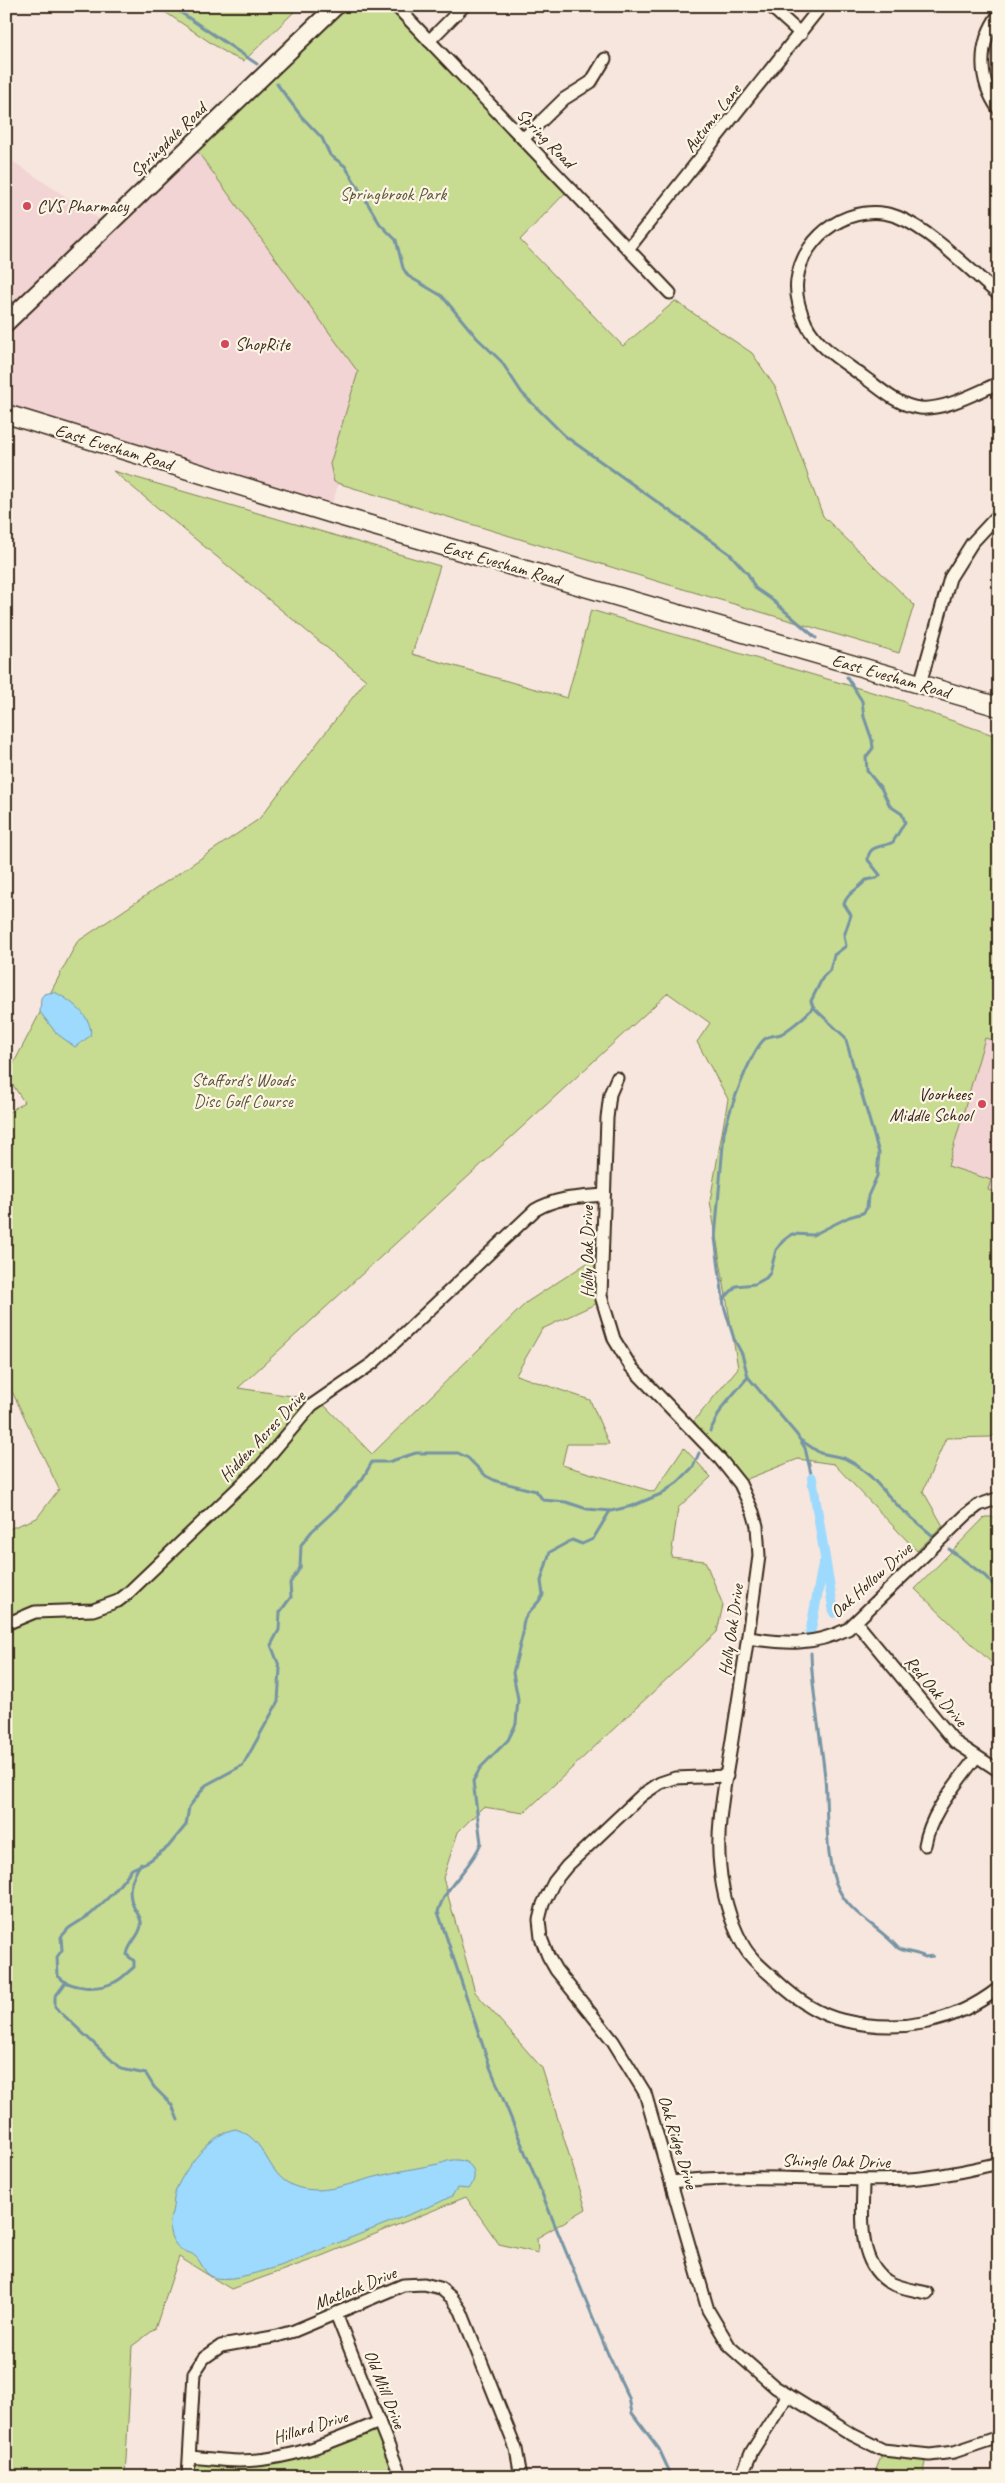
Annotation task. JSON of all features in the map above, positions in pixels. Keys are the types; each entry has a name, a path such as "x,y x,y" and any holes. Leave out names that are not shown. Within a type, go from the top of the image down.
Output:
{"main road":[{"name":"Springdale Road","path":"6,323 336,6"},
{"path":"288,53 305,48 350,6"},
{"name":"East Evesham Road","path":"6,414 329,513 999,707"}],"street":[{"name":"Spring Road","path":"396,6 670,293"},
{"path":"430,41 464,6"},
{"path":"770,6 801,34"},
{"name":"Autumn Lane","path":"628,249 822,6"},
{"path":"999,14 994,22 983,53 982,76 990,98 999,110"},
{"path":"523,139 564,98 591,82 605,59"},
{"path":"999,295 958,259 911,223 881,213 865,213 845,217 828,227 814,242 804,258 797,281 799,308 813,335 840,359 892,397 920,408 941,406 999,383"},
{"path":"920,684 939,610 950,578 972,543 999,514"},
{"name":"Holly Oak Drive","path":"617,1078 610,1094 607,1118 601,1296 614,1339 631,1367 720,1459 740,1484 753,1512 757,1526 759,1556 726,1776 719,1846 720,1868 726,1899 742,1944 752,1957 804,2004 837,2019 888,2027 935,2021 970,2008 999,1988"},
{"name":"Hidden Acres Drive","path":"6,1624 35,1612 93,1610 106,1606 122,1597 168,1556 259,1468 312,1405 373,1364 535,1210 563,1198 604,1195"},
{"name":"Oak Hollow Drive","path":"748,1638 788,1644 830,1637 848,1629 966,1516 979,1505 999,1498"},
{"name":"Red Oak Drive","path":"856,1622 939,1724 956,1742 999,1771"},
{"path":"925,1846 928,1829 937,1812 976,1757"},
{"name":"Oak Ridge Drive","path":"726,1776 675,1778 660,1783 642,1795 567,1866 554,1882 543,1904 540,1920 542,1938 556,1970 635,2072 645,2093 708,2310 730,2347 749,2366 788,2395 853,2435 883,2450 930,2455 954,2452 999,2437"},
{"name":"Shingle Oak Drive","path":"672,2182 711,2177 910,2179 962,2172 999,2163"},
{"path":"862,2180 864,2226 870,2263 876,2272 888,2282 927,2293"},
{"name":"Matlack Drive","path":"188,2477 194,2373 204,2358 221,2346 273,2338 404,2285 424,2284 440,2288 452,2298 461,2311 516,2449 521,2477"},
{"name":"Old Mill Drive","path":"336,2314 402,2477"},
{"path":"741,2477 752,2451 788,2395"},
{"name":"Hillard Drive","path":"190,2457 240,2461 286,2456 333,2442 379,2422"}],"shaded area":[{"path":"192,144 374,376 329,513 6,414 6,157 108,225"},
{"name":"Voorhees Middle School","path":"985,1038 999,1042 999,1193 988,1190 990,1180 948,1167"}],"green space":[{"path":"156,6 300,6 244,61 229,55"},
{"name":"Springbrook Park","path":"336,6 396,6 570,188 520,240 623,346 675,301 752,353 775,387 823,516 914,605 899,653 334,482 330,464 358,372 192,144"},
{"name":"Stafford's Woods Disc Golf Course","path":"113,471 440,566 412,654 567,698 591,610 906,702 907,705 999,737 999,1042 985,1038 948,1166 991,1180 988,1190 999,1193 999,1431 991,1437 946,1438 923,1491 943,1526 917,1551 834,1464 798,1459 737,1483 694,1421 738,1368 710,1201 728,1099 697,1042 710,1023 668,993 238,1388 319,1400 372,1454 527,1302 601,1254 604,1300 542,1329 516,1375 590,1400 609,1444 567,1444 562,1465 654,1492 684,1448 711,1477 678,1508 671,1557 705,1561 723,1605 717,1632 524,1813 483,1807 458,1832 443,1878 475,1992 542,2068 586,2209 537,2238 538,2253 499,2244 466,2197 314,2259 231,2289 179,2257 155,2329 132,2346 125,2477 6,2477 6,1530 37,1518 59,1489 6,1379 6,1114 24,1102 7,1076 77,942 259,819 366,680"},
{"path":"985,1517 999,1517 999,1670 915,1589"},
{"path":"379,2422 401,2477 188,2477 190,2457 286,2456"},
{"path":"885,2447 928,2453 923,2477 873,2477"}],"water":[{"path":"54,992 73,1004 88,1022 90,1036 75,1047 56,1033 40,1012 41,998 44,994"},
{"path":"236,2129 248,2135 257,2144 277,2174 286,2182 299,2188 331,2189 386,2174 454,2160 463,2161 471,2166 474,2179 469,2189 457,2188 452,2196 438,2203 280,2266 240,2277 216,2278 206,2272 195,2256 177,2246 171,2235 170,2220 174,2195 192,2162 218,2137"}],"waterway":[{"path":"171,6 257,64"},
{"path":"277,84 301,116 322,138 330,155 345,166 380,224 396,240 403,268 408,276 442,296 477,338 501,361 522,393 565,436 730,554 748,574 755,588 771,599 816,638"},
{"path":"723,1300 736,1286 755,1284 766,1278 770,1273 776,1250 792,1234 813,1235 849,1217 863,1213 867,1208 868,1196 877,1176 879,1153 845,1037 813,1007 811,1001 823,977 830,970 834,955 846,946 844,936 851,915 844,904 846,900 866,880 877,878 880,875 868,860 870,851 893,842 905,822 902,814 890,806 881,788 867,771 866,757 873,748 872,740 864,717 862,701 847,677"},
{"path":"812,1478 805,1448 797,1435 748,1377 742,1354 734,1339 724,1306 715,1238 724,1133 741,1082 760,1044 768,1037 781,1034 803,1018 813,1007"},
{"path":"710,1431 723,1406 748,1377"},
{"path":"802,1441 820,1453 844,1458 855,1464 871,1477 900,1508 933,1536"},
{"path":"141,1863 137,1869 132,1880 130,1892 141,1924 140,1930 129,1947 127,1955 134,1961 134,1967 118,1981 108,1985 85,1987 64,1981 58,1976 57,1957 62,1950 61,1937 69,1928 91,1914 113,1893 132,1869 149,1861 168,1847 186,1825 189,1807 206,1785 243,1765 278,1702 280,1668 271,1645 279,1630 280,1612 291,1597 290,1583 300,1568 301,1545 363,1478 372,1462 388,1462 416,1453 458,1453 468,1458 486,1476 496,1481 536,1491 543,1500 566,1502 587,1509 611,1511 632,1506 661,1494 678,1482 693,1467 699,1453"},
{"path":"812,1478 834,1613"},
{"path":"610,1511 593,1539 582,1544 572,1540 550,1552 541,1581 543,1595 524,1621 523,1633 513,1673 518,1699 516,1724 508,1740 481,1767 473,1781 481,1843 471,1861 446,1893 438,1912 490,2067 608,2354 629,2398 632,2413 659,2449 672,2477"},
{"path":"949,1549 985,1576 999,1591"},
{"path":"810,1634 823,1564"},
{"path":"811,1653 825,1778 829,1851 834,1879 851,1907 898,1948 925,1957 933,1956"},
{"path":"66,1982 55,1997 55,2007 121,2069 146,2074 154,2087 172,2105 178,2120"}],"place":[{"name":"CVS Pharmacy","path":"27,206"},
{"name":"ShopRite","path":"225,344"},
{"name":"Voorhees Middle School","path":"982,1104"}]}
